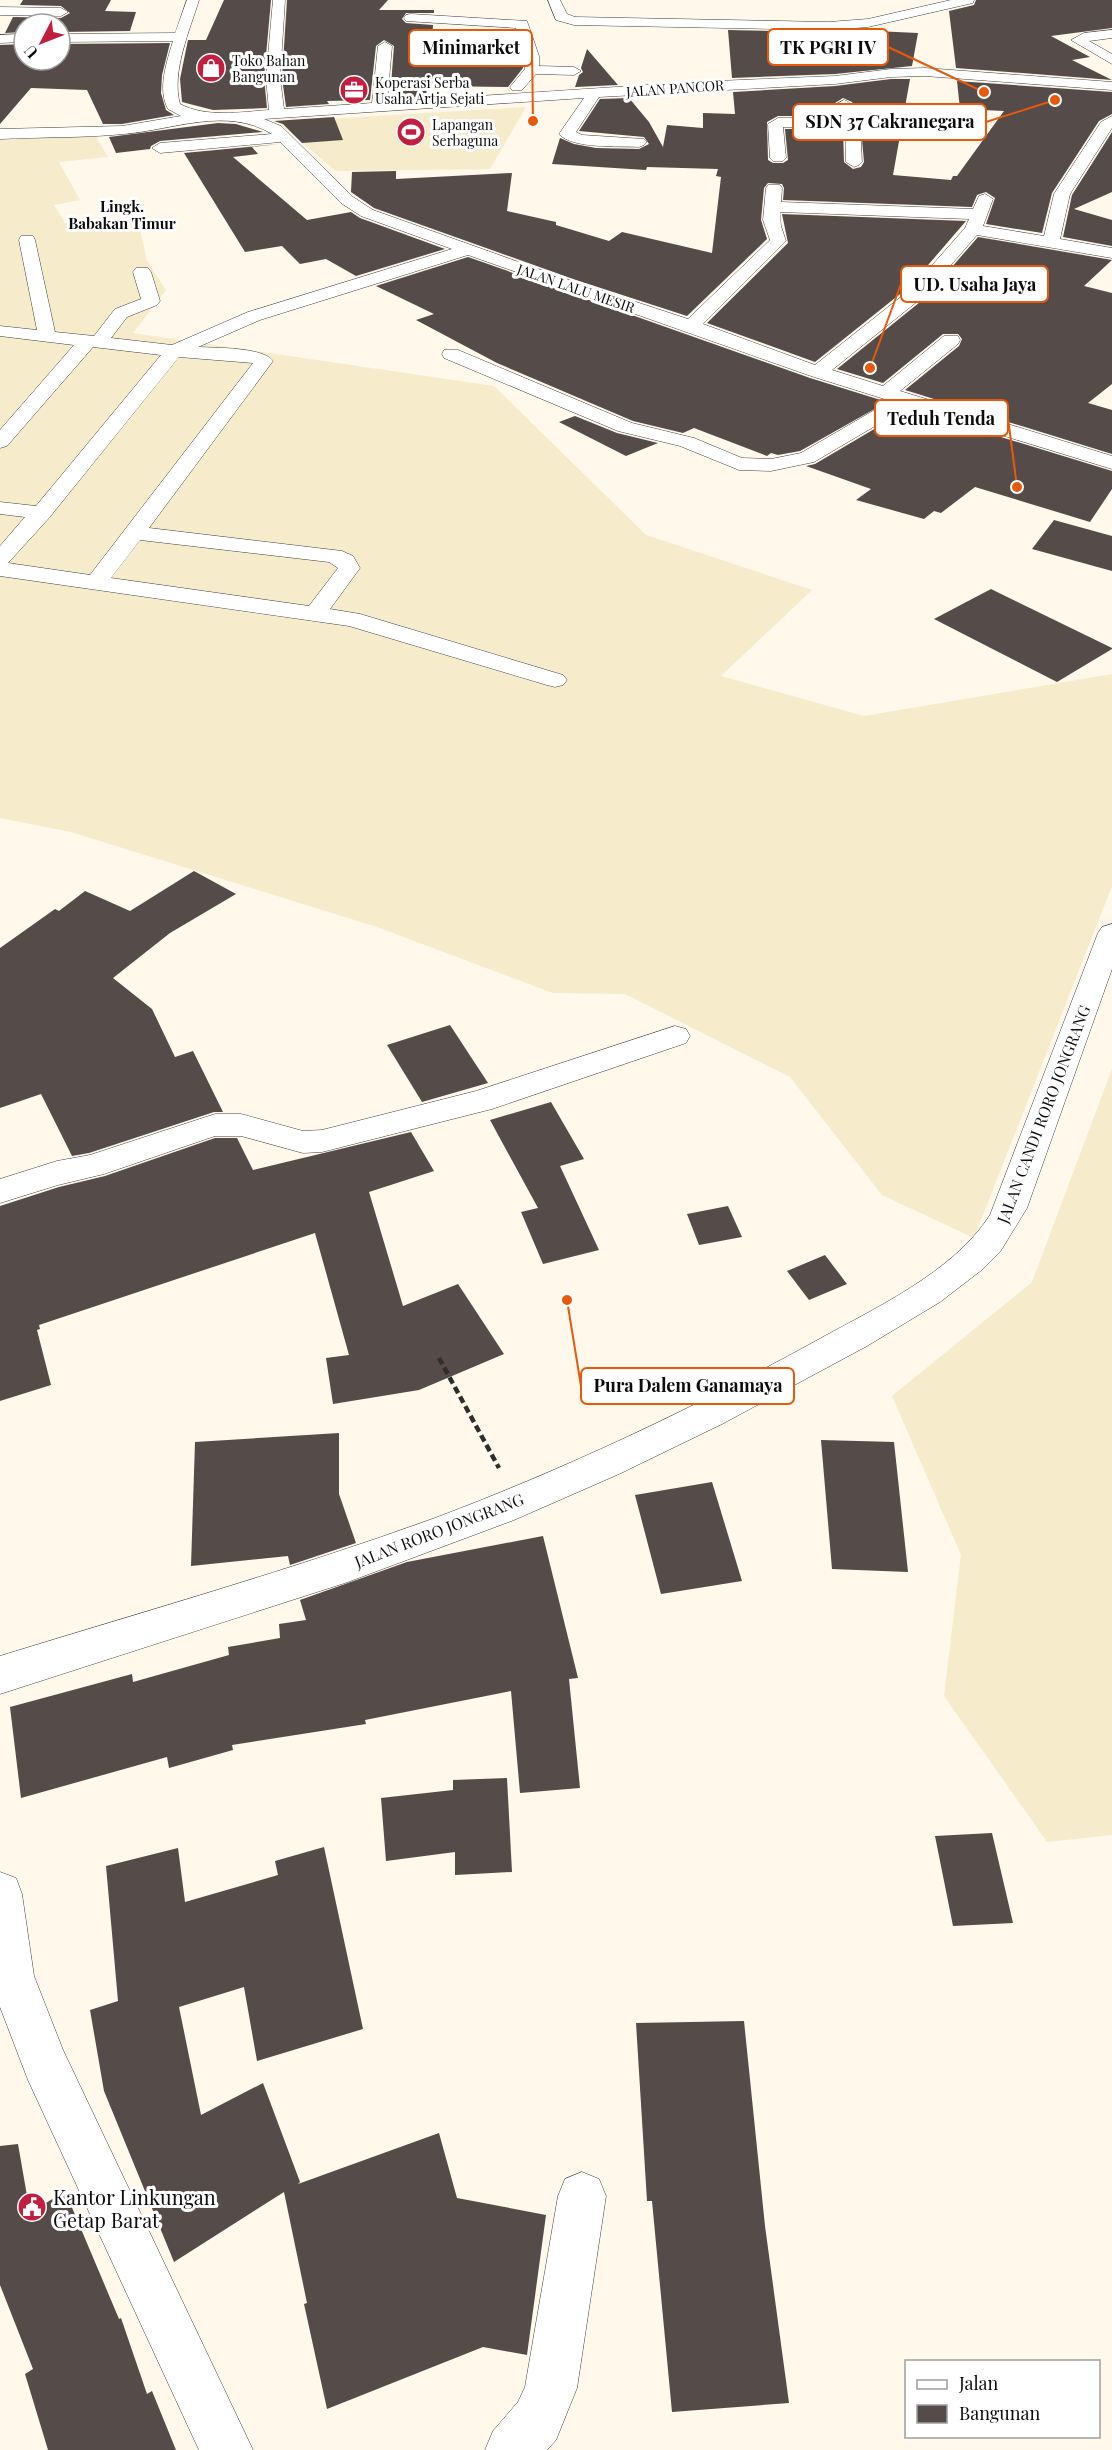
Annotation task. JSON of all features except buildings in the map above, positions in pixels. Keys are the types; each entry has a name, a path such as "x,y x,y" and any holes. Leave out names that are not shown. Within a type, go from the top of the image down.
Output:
{"street":[{"name":"JALAN LALU MESIR","path":"193,0 172,78 171,103 181,111 202,116 238,116 268,125 284,136 347,200 359,209 467,250 818,372 1112,463"},
{"path":"277,114 273,78 279,0"},
{"path":"554,0 560,16 568,20 839,26 868,23 968,0"},
{"path":"912,0 936,7"},
{"path":"662,9 663,23"},
{"path":"0,10 61,12"},
{"path":"411,18 522,24 532,56 532,70 506,99"},
{"path":"1112,34 1084,37 1078,40 1112,60"},
{"path":"72,38 182,37"},
{"path":"379,106 385,46"},
{"path":"532,70 574,71"},
{"name":"JALAN PANCOR","path":"238,116 693,86 835,80 879,74 925,72 1112,86"},
{"path":"835,80 852,123 854,162"},
{"path":"594,94 567,134 580,139 639,142"},
{"path":"0,134 151,128 202,116"},
{"path":"1051,241 1062,194 1106,124 1112,120"},
{"path":"778,158 775,124 778,122 852,123"},
{"path":"160,148 284,136"},
{"path":"691,326 778,241 778,236 771,228 774,186"},
{"path":"774,207 979,214 1051,241 1112,253"},
{"path":"818,372 912,298 979,214"},
{"path":"27,240 46,336"},
{"path":"0,559 41,513 174,351 254,316 467,250"},
{"path":"0,442 121,313 151,301 142,272"},
{"path":"0,331 174,351 255,357 264,361 96,583"},
{"path":"885,393 951,340"},
{"path":"451,354 591,414 626,427 687,442 739,464 771,465 807,458 885,412 911,402"},
{"path":"0,508 41,513"},
{"path":"134,533 334,556 345,561 349,568 347,575 315,614"},
{"path":"0,569 352,619 555,680"},
{"name":"JALAN CANDI RORO JONGRANG","path":"857,1335 946,1279 987,1244 999,1229 1020,1182 1109,949"},
{"path":"0,1191 57,1173 93,1166 215,1125 241,1125 303,1142 322,1141 481,1101 675,1036"},
{"name":"JALAN RORO JONGRANG","path":"0,1675 394,1549 615,1459 756,1390 857,1335"},
{"path":"0,1894 11,1976 45,2063 226,2450"},
{"path":"512,2450 537,2421 551,2388 582,2196"}],"path":[{"path":"439,1358 517,1500"}],"shaded area":[{"path":"526,107 490,169 336,171 278,122"},
{"path":"0,135 95,135 108,157 59,162 80,200 54,205 65,223 138,220 147,261 166,290 133,333 494,386 646,535 812,590 721,676 864,716 1112,674 1112,886 974,1238 882,1195 790,1077 625,994 553,993 377,927 71,832 0,818"},
{"path":"1112,1069 1112,1835 1047,1842 944,1696 961,1555 892,1396 1032,1282"}],"place":[{"name":"Toko Bahan Bangunan","path":"211,68"},
{"name":"Koperasi Serba Usaha Artja Sejati","path":"354,90"},
{"name":"TK PGRI IV","path":"984,92"},
{"name":"SDN 37 Cakranegara","path":"1055,100"},
{"name":"Minimarket","path":"533,121"},
{"name":"Lapangan Serbaguna","path":"411,132"},
{"name":"UD. Usaha Jaya","path":"870,368"},
{"name":"Teduh Tenda","path":"1017,487"},
{"name":"Pura Dalem Ganamaya","path":"567,1300"},
{"name":"Kantor Linkungan Getap Barat","path":"32,2207"}],"district":[{"name":"Lingk. Babakan Timur","path":"122,214"}]}
